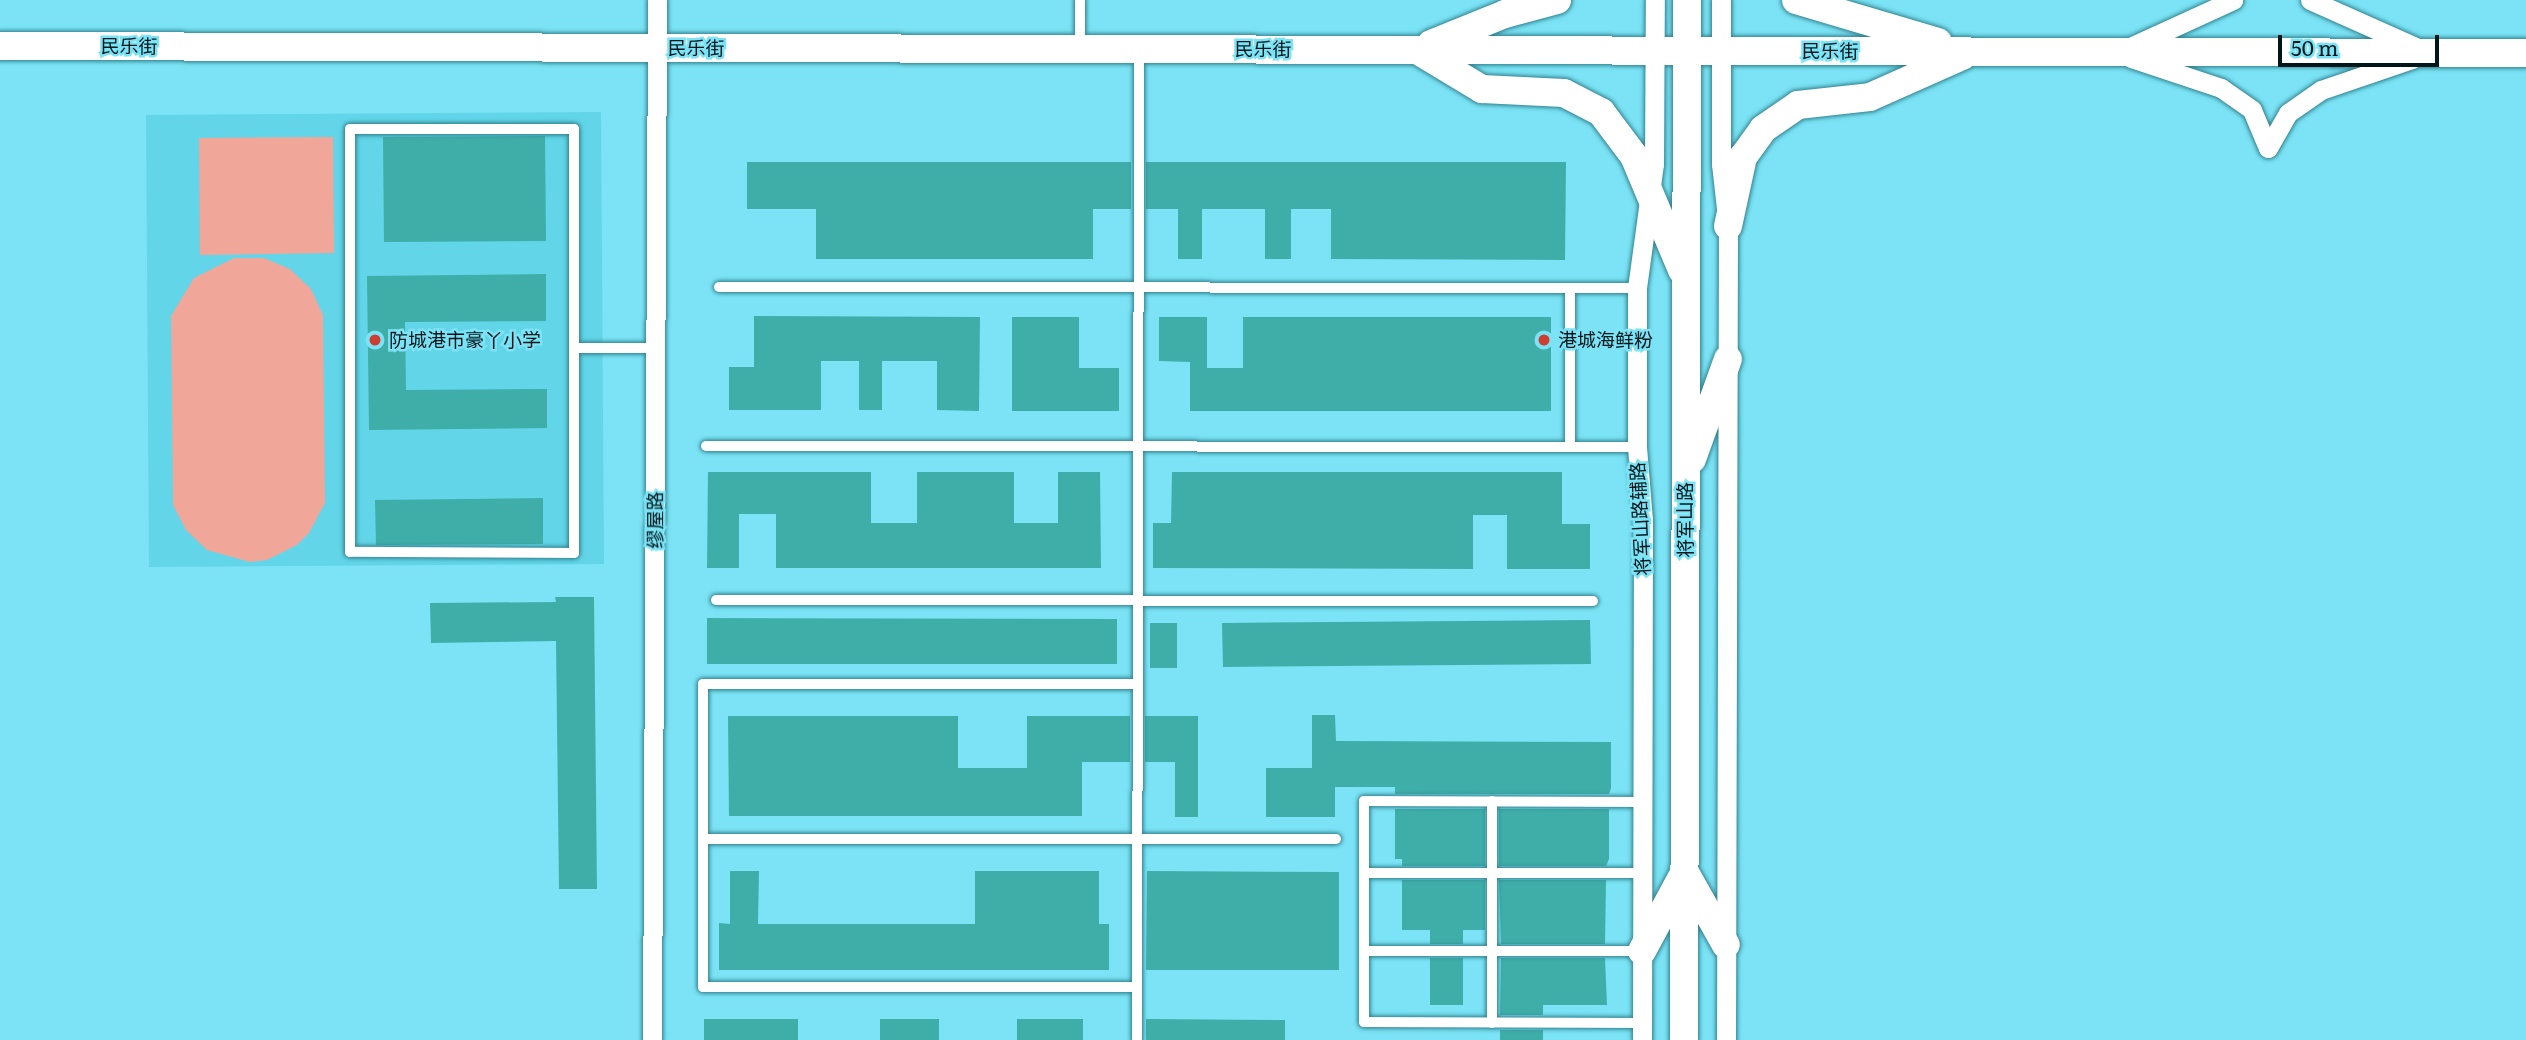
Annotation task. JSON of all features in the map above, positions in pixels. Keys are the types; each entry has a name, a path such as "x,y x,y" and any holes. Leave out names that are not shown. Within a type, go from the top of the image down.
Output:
{"street":[{"name":"缪屋路","path":"652,1040 657,0"},
{"path":"1417,50 1505,14 1557,0"},
{"name":"将军山路辅路","path":"1642,1032 1643,520 1637,447 1637,288 1650,194 1654,0"},
{"name":"将军山路","path":"1684,1040 1687,0"},
{"path":"1721,0 1721,164 1728,226 1726,1040"},
{"path":"1796,0 1971,51"},
{"path":"2115,52 2233,0"},
{"path":"2310,0 2429,53"},
{"name":"民乐街","path":"0,46 2526,53"},
{"path":"1417,50 1482,89 1564,93 1601,112 1624,138 1686,281"},
{"path":"1728,226 1743,157 1763,129 1798,105 1870,97 1971,51"},
{"path":"2115,52 2221,88 2252,110 2268,148 2288,114 2321,90 2429,53"},
{"path":"1685,478 1728,359"},
{"path":"1685,873 1726,944"},
{"path":"1642,951 1685,873"}],"lane":[{"path":"1080,0 1080,49"},
{"path":"1137,1040 1139,49"},
{"path":"350,129 575,129 574,348 574,553 349,552 350,129"},
{"path":"719,287 1637,288"},
{"path":"1570,288 1570,447"},
{"path":"574,348 656,348"},
{"path":"706,446 1637,447"},
{"path":"716,600 1593,601"},
{"path":"1137,987 703,987 703,684 1138,684"},
{"path":"1642,1032 1492,1023 1364,1022 1364,801 1643,802"},
{"path":"1492,801 1492,1023"},
{"path":"703,839 1336,839"},
{"path":"1364,873 1643,873"},
{"path":"1364,951 1642,951"}],"shaded area":[{"name":"防城港市豪丫小学","path":"601,112 604,564 149,567 146,115"},
{"path":"333,137 334,253 200,255 199,138"},
{"path":"234,258 264,258 290,269 311,289 323,315 325,503 309,533 297,545 267,560 250,562 207,550 186,530 173,505 171,316 194,278"}],"building":[{"path":"545,136 546,241 384,242 383,137"},
{"path":"747,162 1131,162 1131,209 1093,209 1093,259 816,259 816,209 747,209"},
{"path":"1146,162 1566,162 1565,260 1331,259 1331,209 1291,209 1291,259 1265,259 1265,209 1202,209 1202,259 1178,259 1178,209 1146,209"},
{"path":"546,274 546,321 405,322 406,390 547,389 547,428 369,430 367,276"},
{"path":"754,316 980,317 979,411 937,410 937,361 882,361 882,410 859,410 859,361 821,361 821,410 729,410 729,367 754,367"},
{"path":"1012,317 1079,317 1079,368 1119,368 1119,411 1012,411"},
{"path":"1159,317 1207,317 1207,368 1243,368 1243,317 1551,317 1551,411 1190,411 1190,362 1159,361"},
{"path":"708,472 871,472 871,523 917,523 917,472 1014,472 1014,523 1058,523 1058,472 1100,472 1101,568 776,568 776,514 739,514 739,568 707,568"},
{"path":"1172,472 1562,472 1562,524 1590,524 1590,569 1507,569 1507,515 1473,515 1473,569 1153,568 1153,523 1171,523"},
{"path":"543,498 543,544 376,545 375,500"},
{"path":"555,597 594,597 597,889 559,889 556,641 431,643 430,603 556,602"},
{"path":"707,618 1117,619 1117,664 707,664"},
{"path":"1590,620 1591,664 1223,667 1222,623"},
{"path":"1150,623 1177,623 1177,668 1150,668"},
{"path":"1312,715 1335,715 1336,741 1611,742 1611,788 1609,794 1395,794 1395,787 1335,787 1335,817 1266,817 1266,768 1312,768"},
{"path":"728,716 958,716 958,768 1027,768 1027,716 1130,716 1130,762 1082,762 1082,816 729,816"},
{"path":"1145,716 1198,716 1198,817 1175,817 1175,762 1145,762"},
{"path":"1395,809 1485,809 1485,866 1402,866 1402,859 1395,859"},
{"path":"1499,809 1609,809 1609,859 1606,866 1499,866"},
{"path":"730,871 759,871 758,924 975,924 975,871 1099,871 1099,924 1109,924 1109,970 719,970 719,923 730,924"},
{"path":"1147,871 1339,872 1339,970 1146,970"},
{"path":"1402,880 1485,880 1485,930 1463,930 1463,944 1430,944 1430,930 1402,930"},
{"path":"1499,880 1606,880 1605,944 1501,944"},
{"path":"1430,958 1463,958 1463,1005 1430,1005"},
{"path":"1501,958 1605,958 1607,1005 1543,1005 1543,1015 1500,1015"},
{"path":"704,1019 798,1019 798,1040 704,1040"},
{"path":"880,1019 939,1019 939,1040 880,1040"},
{"path":"1017,1019 1083,1019 1083,1040 1017,1040"},
{"path":"1146,1019 1285,1020 1285,1040 1146,1040"},
{"path":"1500,1030 1543,1030 1543,1040 1500,1040"}],"place":[{"name":"防城港市豪丫小学","path":"375,340"},
{"name":"港城海鲜粉","path":"1544,340"}]}
